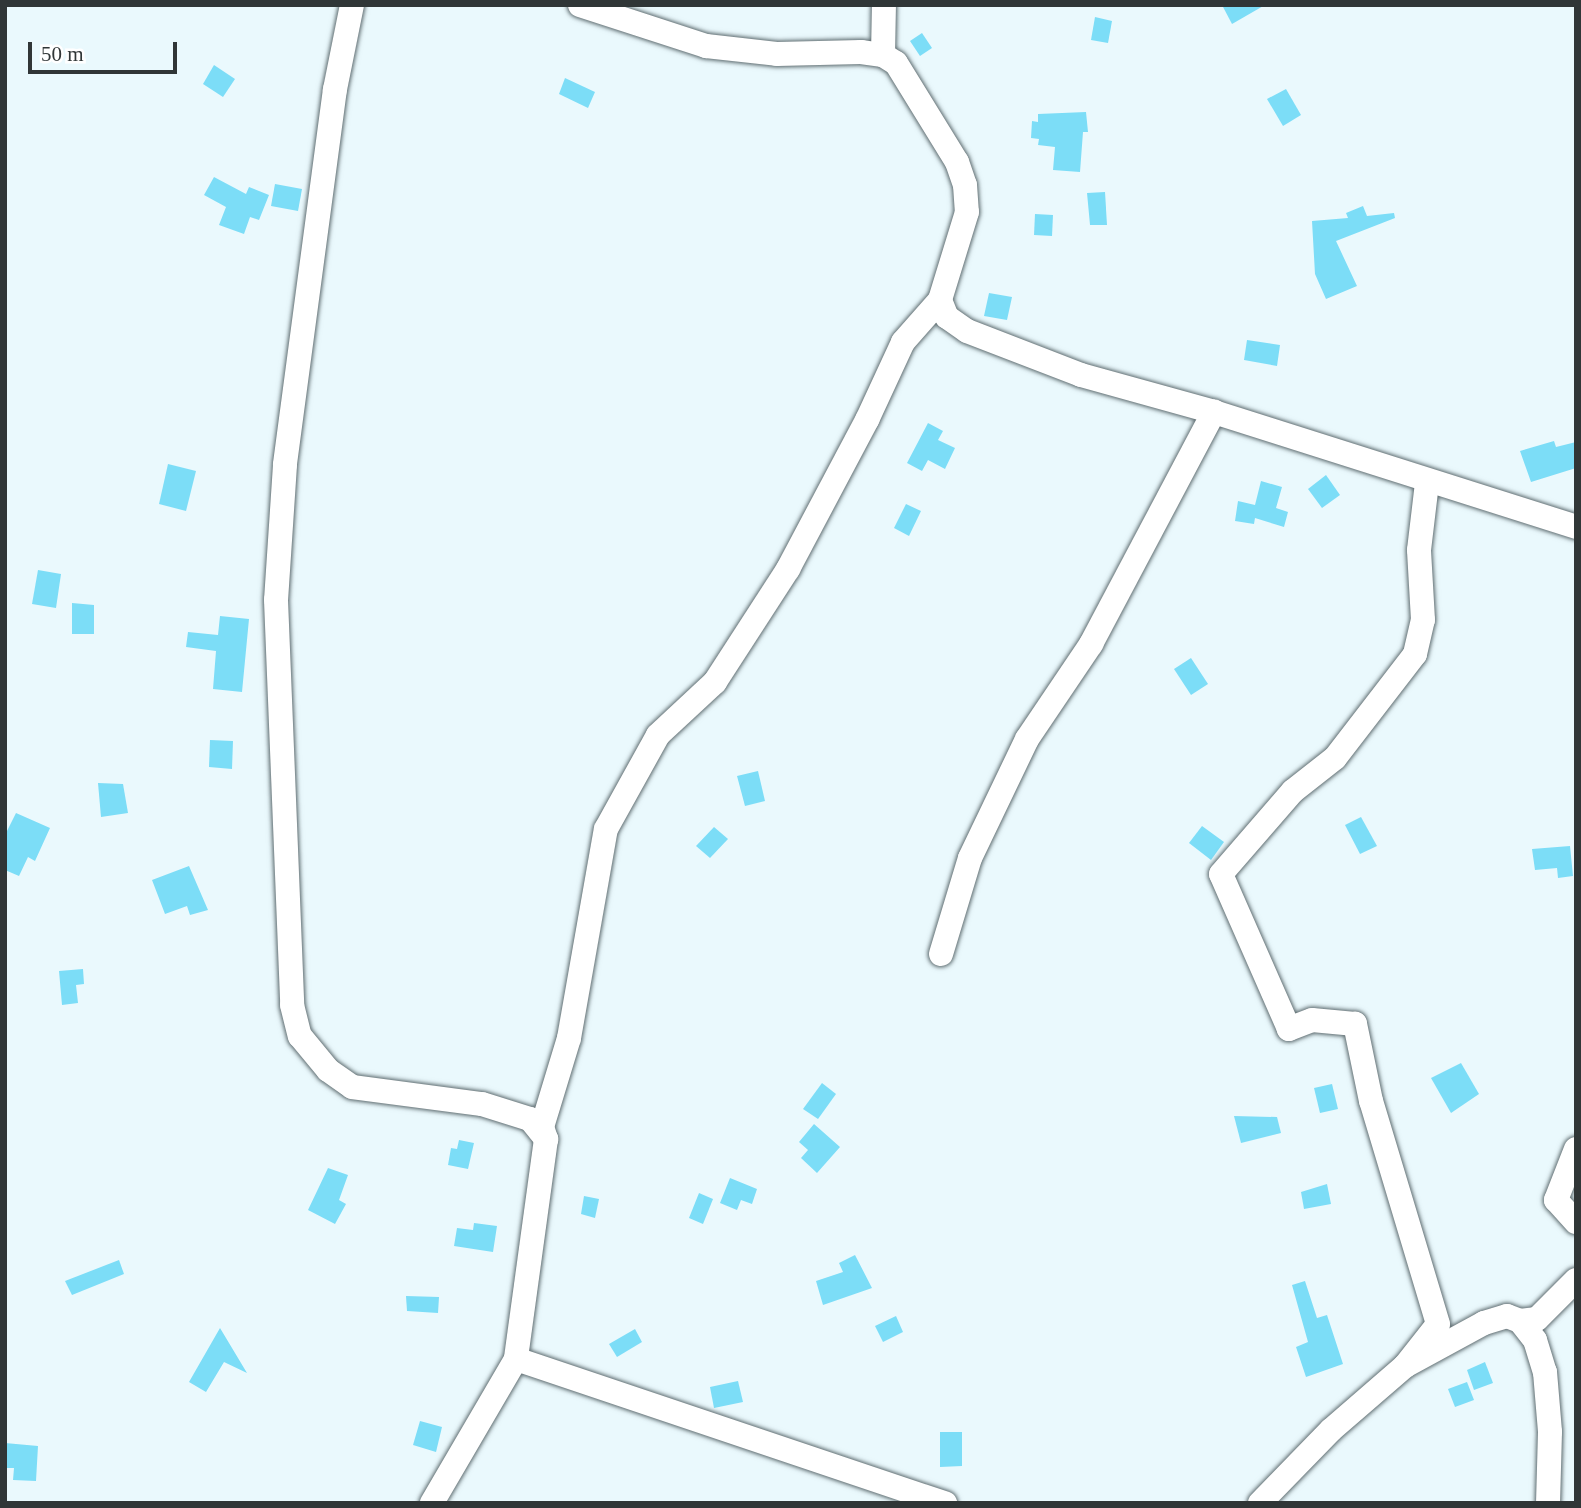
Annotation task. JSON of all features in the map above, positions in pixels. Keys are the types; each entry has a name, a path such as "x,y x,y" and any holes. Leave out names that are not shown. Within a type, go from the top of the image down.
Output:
{"street":[{"path":"352,5 335,89 285,465 276,600 292,1005 300,1036 328,1070 352,1087 482,1104 530,1119 546,1139"},
{"path":"432,1503 516,1359 546,1139 542,1126 569,1038 606,829 658,735 715,682 788,569 867,420 903,342 940,300 967,212 965,185 909,79 883,55 777,54 706,46 580,5"},
{"path":"883,55 884,5"},
{"path":"940,300 947,317 996,343 1081,375 1214,412 1427,483 1576,527"},
{"path":"941,954 970,858 1027,739 1091,644 1214,412"},
{"path":"1260,1503 1331,1430 1405,1366 1438,1324 1371,1101 1355,1024 1312,1020 1289,1029 1221,874 1293,791 1335,758 1415,654 1423,620 1419,551 1427,483"},
{"path":"1576,1149 1556,1200 1576,1222"},
{"path":"1405,1366 1483,1324 1507,1316 1520,1321 1537,1319 1576,1280"},
{"path":"1520,1321 1535,1340 1545,1373 1550,1432 1548,1503"},
{"path":"516,1359 945,1503"}],"building":[{"path":"1222,5 1265,5 1232,24"},
{"path":"1095,17 1112,21 1108,43 1091,40"},
{"path":"922,33 932,48 920,56 910,41"},
{"path":"214,65 235,79 223,97 203,84"},
{"path":"565,78 595,92 588,108 559,94"},
{"path":"1286,89 1301,115 1283,126 1267,99"},
{"path":"1086,112 1088,132 1083,132 1080,172 1053,170 1055,147 1038,145 1039,139 1031,138 1032,121 1038,122 1038,114"},
{"path":"214,177 246,194 249,187 269,195 259,220 250,217 244,234 219,225 226,207 204,195"},
{"path":"275,184 302,189 298,211 271,206"},
{"path":"1105,192 1107,225 1090,225 1087,193"},
{"path":"1363,206 1367,216 1394,213 1395,218 1336,241 1357,286 1326,299 1315,274 1312,221 1348,218 1346,213"},
{"path":"1035,214 1053,215 1052,236 1034,235"},
{"path":"989,293 1012,297 1007,320 984,316"},
{"path":"1247,340 1280,345 1277,366 1244,360"},
{"path":"928,423 943,431 938,440 955,448 945,469 928,460 922,471 907,463"},
{"path":"1554,441 1556,447 1576,442 1576,468 1531,482 1520,451"},
{"path":"168,464 196,471 186,511 159,504"},
{"path":"1326,475 1340,495 1322,508 1308,489"},
{"path":"1261,481 1282,487 1276,508 1288,512 1284,527 1255,518 1254,524 1235,521 1238,501 1255,505"},
{"path":"906,504 921,511 909,536 894,528"},
{"path":"38,570 61,574 56,608 32,604"},
{"path":"72,603 94,605 94,634 72,634"},
{"path":"220,616 249,619 242,692 213,689 216,651 186,647 188,632 218,635"},
{"path":"1191,658 1208,684 1191,695 1174,669"},
{"path":"210,740 233,741 232,769 209,767"},
{"path":"758,771 765,801 745,806 737,776"},
{"path":"98,783 123,784 128,813 101,817"},
{"path":"16,813 50,828 35,861 28,857 19,876 5,870 5,835"},
{"path":"1361,817 1377,846 1360,854 1345,825"},
{"path":"1202,826 1224,842 1211,860 1189,843"},
{"path":"714,827 728,839 710,858 696,846"},
{"path":"1570,846 1573,876 1558,878 1557,868 1535,870 1532,849"},
{"path":"189,866 208,910 190,915 187,906 165,914 152,880"},
{"path":"83,969 84,984 76,985 78,1003 62,1005 59,971"},
{"path":"1461,1063 1479,1094 1451,1113 1431,1078"},
{"path":"822,1083 836,1094 818,1119 803,1109"},
{"path":"1332,1084 1338,1109 1320,1113 1314,1088"},
{"path":"1234,1116 1277,1117 1281,1133 1241,1143"},
{"path":"814,1124 840,1147 817,1173 801,1158 808,1150 799,1142"},
{"path":"459,1140 474,1143 468,1169 448,1165 451,1148 457,1149"},
{"path":"328,1168 348,1175 339,1200 346,1204 335,1224 308,1210"},
{"path":"730,1178 757,1189 752,1204 741,1200 737,1210 720,1203"},
{"path":"1327,1184 1331,1204 1304,1209 1301,1192"},
{"path":"699,1193 713,1199 703,1224 689,1218"},
{"path":"584,1196 599,1199 595,1218 581,1214"},
{"path":"474,1223 497,1226 493,1252 454,1246 457,1228 473,1230"},
{"path":"855,1255 872,1288 823,1305 816,1281 843,1272 839,1263"},
{"path":"119,1260 124,1274 72,1295 65,1281"},
{"path":"1305,1281 1317,1318 1327,1315 1343,1364 1306,1377 1296,1347 1308,1342 1292,1285"},
{"path":"406,1296 439,1297 438,1313 407,1311"},
{"path":"896,1316 903,1332 883,1342 875,1326"},
{"path":"220,1328 247,1373 224,1362 206,1392 189,1382"},
{"path":"635,1329 642,1342 617,1357 609,1344"},
{"path":"1485,1362 1493,1383 1474,1390 1467,1370"},
{"path":"738,1381 743,1402 714,1408 710,1387"},
{"path":"1467,1382 1474,1400 1455,1407 1448,1389"},
{"path":"420,1421 442,1427 436,1452 413,1445"},
{"path":"940,1432 962,1432 962,1466 940,1467"},
{"path":"5,1443 38,1446 36,1481 13,1480 14,1468 5,1468"}]}
